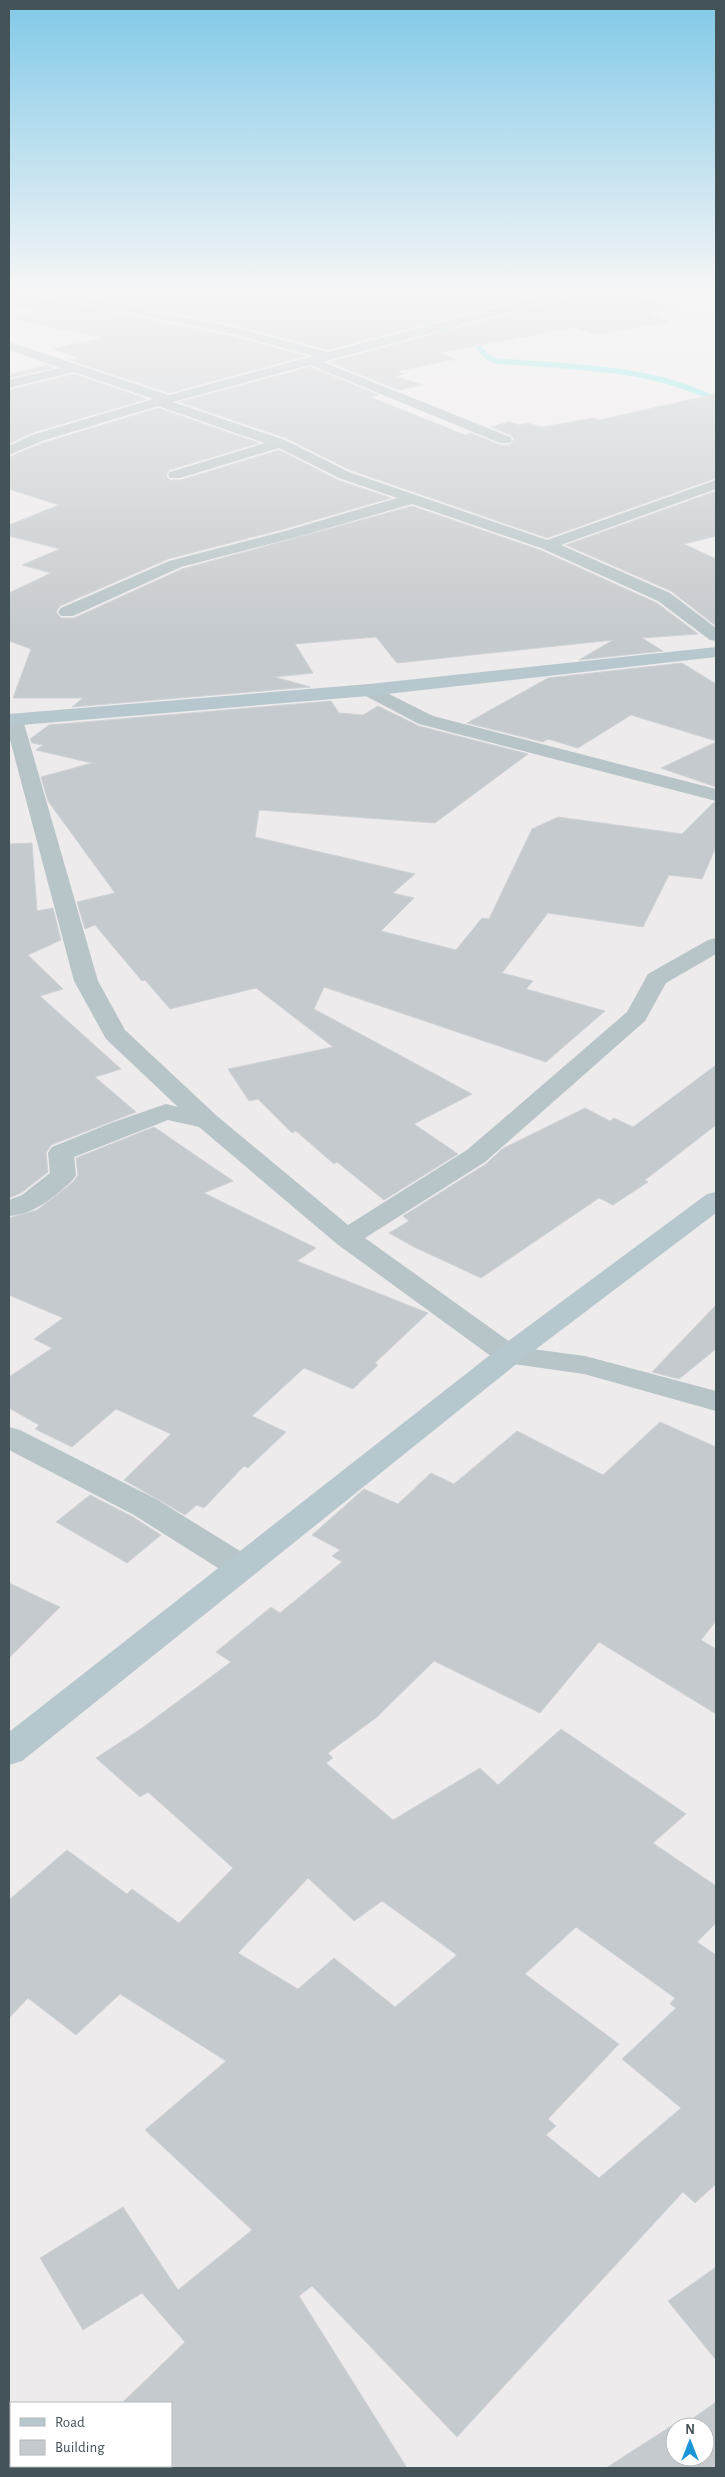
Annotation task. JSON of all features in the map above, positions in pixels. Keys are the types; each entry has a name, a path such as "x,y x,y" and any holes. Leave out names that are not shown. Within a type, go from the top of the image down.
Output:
{"main road":[{"path":"11,720 369,690 716,652"},
{"path":"9,1751 510,1355 716,1200"}],"street":[{"path":"9,451 37,438 144,406"},
{"path":"178,406 280,443 344,475 547,545 664,597 716,636"},
{"path":"423,406 506,440"},
{"path":"175,475 280,443"},
{"path":"547,545 716,484"},
{"path":"66,612 175,564 291,534 411,499"},
{"path":"369,690 426,720 716,795"},
{"path":"11,720 86,981 115,1034 208,1121 347,1238 510,1355 585,1365 716,1400"},
{"path":"347,1238 476,1156 637,1016 656,979 716,945"},
{"path":"9,1208 14,1208 36,1197 63,1175 61,1153 120,1128 166,1112 208,1121"},
{"path":"9,1437 145,1506 241,1567"}],"building":[{"path":"9,406 125,406 31,433 9,444"},
{"path":"190,406 391,406 465,435 471,433 500,445 510,445 514,439 511,435 491,427 509,422 519,425 526,423 542,427 594,418 599,420 664,406 716,406 716,478 547,538 350,470 286,438"},
{"path":"158,408 259,443 169,470 166,476 170,480 181,480 279,450 338,480 391,498 284,529 168,559 60,606 56,612 61,618 74,618 182,569 412,506 540,550 657,603 698,634 642,638 663,651 579,660 613,640 397,663 376,637 295,644 313,673 275,677 310,687 72,707 83,698 13,698 31,649 9,641 9,593 51,573 22,565 60,549 9,536 9,525 59,505 9,489 9,457 43,443"},
{"path":"716,491 716,536 684,544 716,559 716,626 671,591 566,545"},
{"path":"682,663 716,684 716,741 631,715 578,748 548,739 543,742 467,723 548,678"},
{"path":"331,701 339,713 363,715 378,706 419,726 528,754 435,823 259,810 255,837 415,874 393,893 414,898 381,931 456,950 482,918 489,919 532,829 558,817 682,834 714,802 716,803 716,847 702,879 669,875 643,927 548,913 502,973 533,981 526,989 605,1011 546,1062 324,987 314,1009 472,1094 414,1124 458,1154 384,1200 337,1162 334,1164 296,1131 292,1133 258,1099 249,1101 228,1069 333,1047 256,988 170,1009 145,980 142,981 95,925 85,929 77,902 115,893 48,801 41,777 92,763 36,750 43,745 32,743 30,739 49,725"},
{"path":"716,742 716,787 661,768"},
{"path":"32,843 37,911 53,908 61,940 28,955 63,989 40,996 121,1069 95,1077 136,1112 51,1145 46,1153 48,1172 21,1193 9,1198 9,844"},
{"path":"716,1065 716,1125 645,1180 648,1182 613,1205 599,1198 481,1278 414,1247 389,1233 409,1221 403,1216 486,1164 502,1149 585,1108 610,1121 614,1118 633,1127"},
{"path":"154,1127 233,1181 204,1193 316,1248 297,1261 428,1313 375,1363 378,1365 353,1389 304,1368 252,1416 286,1432 248,1468 244,1466 204,1508 197,1505 185,1515 124,1480 171,1434 116,1409 72,1447 35,1429 39,1425 9,1408 9,1377 52,1348 34,1339 63,1318 9,1295 9,1218 37,1210 73,1182 78,1175 76,1158"},
{"path":"716,1305 716,1349 679,1379 652,1372"},
{"path":"660,1422 716,1447 716,1621 701,1640 716,1649 716,1714 599,1642 540,1713 434,1661 377,1717 328,1753 333,1758 326,1763 393,1820 480,1768 498,1785 561,1729 686,1814 653,1843 716,1886 716,1923 697,1942 716,1955 716,2184 695,2203 683,2192 457,2437 312,2286 299,2296 407,2468 171,2468 172,2402 123,2402 185,2342 142,2293 83,2330 40,2258 123,2207 178,2290 252,2230 145,2130 226,2061 120,1994 76,2035 28,1998 9,2018 9,1900 67,1850 127,1894 132,1889 179,1923 233,1868 148,1792 140,1797 96,1758 142,1728 231,1662 216,1652 271,1607 280,1613 342,1562 332,1556 340,1550 312,1535 364,1489 398,1504 431,1473 454,1484 517,1431 603,1475","holes":["308,1878 354,1921 382,1901 457,1955 395,2007 334,1958 298,1989 238,1953","576,1927 675,1998 670,2004 676,2008 622,2059 681,2108 599,2178 546,2135 556,2126 548,2119 619,2044 525,1974"]},
{"path":"90,1495 133,1517 161,1535 127,1563 56,1522"},
{"path":"9,1583 60,1607 9,1658"},
{"path":"716,2267 716,2360 668,2301"},
{"path":"716,2402 716,2468 606,2468 665,2430 665,2467 715,2467 715,2417 695,2417"}]}
